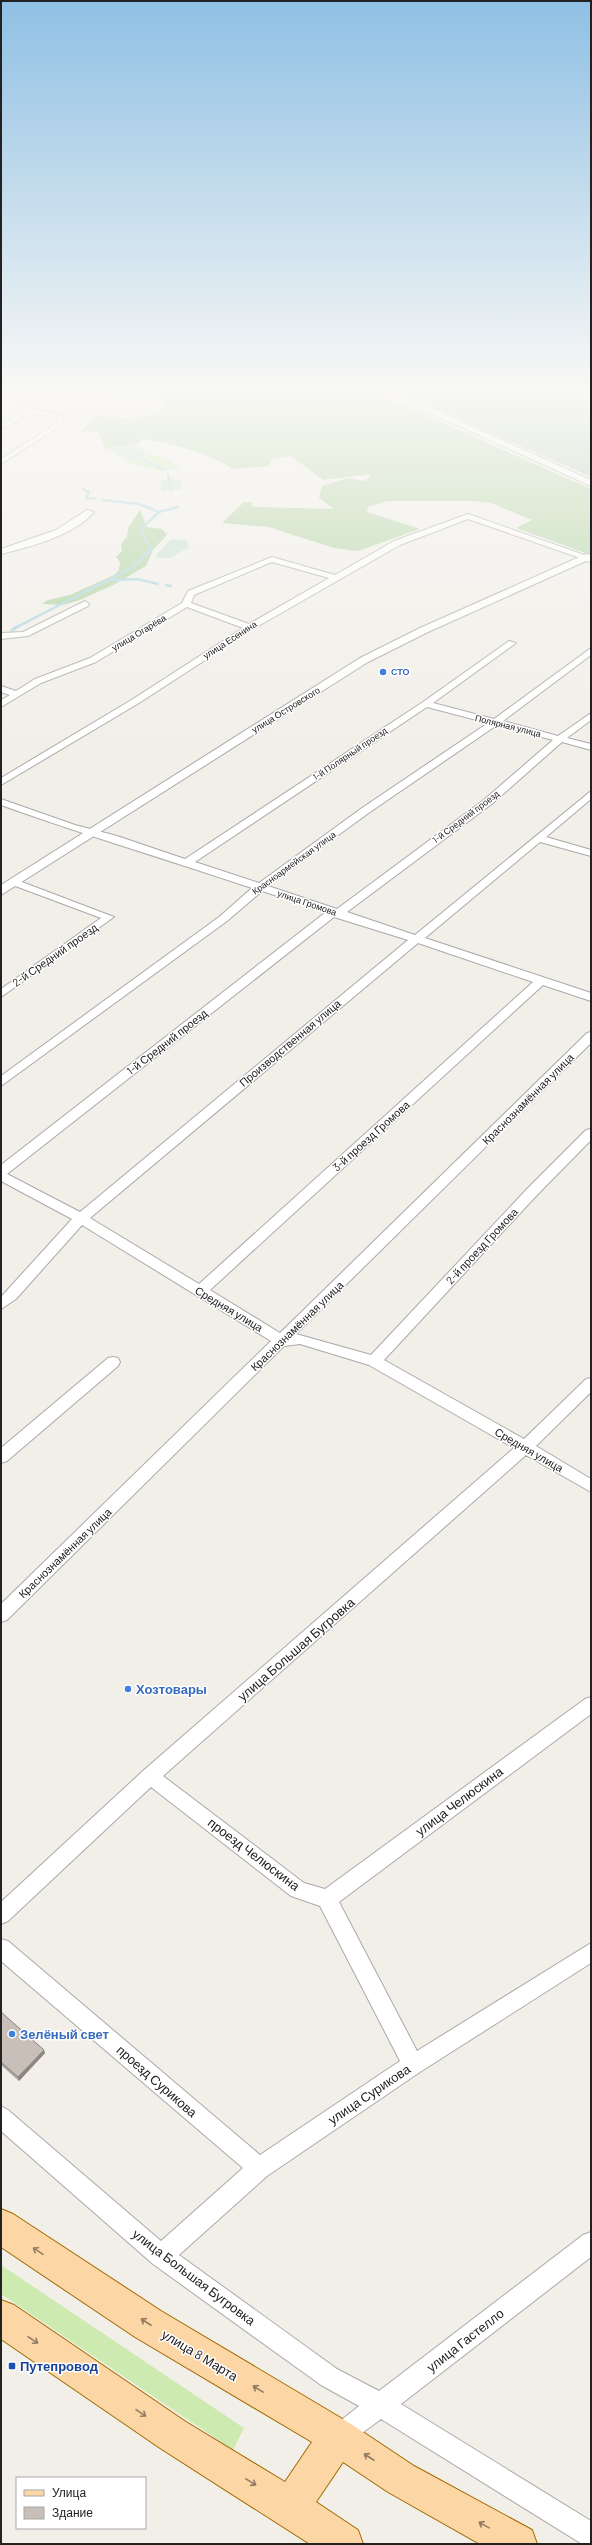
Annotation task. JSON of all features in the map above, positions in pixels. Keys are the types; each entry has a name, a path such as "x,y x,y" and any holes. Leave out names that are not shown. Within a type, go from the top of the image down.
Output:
{"main road":[{"name":"улица 8 Марта","path":"1,2226 148,2324 338,2437 401,2479 518,2544"},
{"path":"1,2318 173,2435 290,2507 344,2544"},
{"path":"290,2507 338,2437"}],"street":[{"path":"1,552 50,535 80,521 90,512"},
{"name":"улица Есенина","path":"1,782 136,700 250,627 397,543 468,516 588,558"},
{"name":"улица Островского","path":"1,891 364,660 424,630 588,558"},
{"name":"улица Огарёва","path":"1,704 38,681 93,660 186,604 191,593 272,559 336,578"},
{"path":"1,636 25,634 85,604"},
{"path":"186,604 250,627"},
{"name":"1-й Полярный проезд","path":"187,862 426,704 512,643"},
{"name":"Красноармейская улица","path":"1,1082 223,919 260,887 366,810 496,722 591,651"},
{"path":"1,689 17,694"},
{"name":"Полярная улица","path":"426,704 591,747"},
{"name":"1-й Средний проезд","path":"1,1172 335,913 489,801 560,739 591,716"},
{"name":"Производственная улица","path":"1,1304 11,1296 81,1218 591,794"},
{"name":"улица Громова","path":"1,802 71,827 93,832 187,862 335,913 416,938 591,996"},
{"path":"538,838 591,853"},
{"name":"2-й Средний проезд","path":"1,994 109,917 14,882"},
{"name":"3-й проезд Громова","path":"200,1291 542,980"},
{"name":"Краснознамённая улица","path":"1,1615 282,1341 591,1036"},
{"name":"2-й проезд Громова","path":"374,1362 535,1189 591,1132"},
{"name":"Средняя улица","path":"1,1176 81,1218 282,1341 300,1339 374,1362 419,1385 591,1486"},
{"path":"1,1457 113,1362"},
{"name":"улица Большая Бугровка","path":"1,1915 150,1776 524,1448 591,1383"},
{"name":"улица Челюскина","path":"327,1899 591,1704"},
{"name":"проезд Челюскина","path":"150,1776 298,1890 327,1899"},
{"path":"327,1899 413,2065"},
{"name":"проезд Сурикова","path":"1,1948 259,2168"},
{"name":"улица Сурикова","path":"161,2256 259,2168 413,2065 591,1952"},
{"name":"улица Большая Бугровка","path":"1,2117 161,2256 329,2377 381,2405 591,2535"},
{"name":"улица Гастелло","path":"338,2437 591,2243"}],"green space":[{"path":"140,511 147,527 162,529 167,535 153,550 146,566 113,585 80,600 63,605 42,604 48,600 70,595 114,575 119,570 120,562 116,557 122,551 121,544 127,537 128,528"},
{"path":"235,511 367,511 367,512 420,529 358,551 334,548 269,527 222,523"},
{"path":"510,511 591,511 591,555 516,528 532,520"},
{"path":"171,539 186,540 189,547 170,558 156,558 156,555"},
{"path":"1,2265 244,2428 233,2450 1,2294"}],"building":[{"name":"Зелёный свет","path":"1,2012 44,2050 18,2077 1,2062"}],"waterway":[{"path":"159,512 164,511"},
{"path":"15,628 133,567 151,550 141,529 159,512"},
{"path":"108,580 137,579 158,584"},
{"path":"166,585 171,586"},
{"path":"12,630 17,627"}],"place":[{"name":"СТО","path":"383,672"},
{"name":"Хозтовары","path":"128,1689"},
{"name":"Зелёный свет","path":"12,2034"},
{"name":"Путепровод","path":"12,2366"}]}
